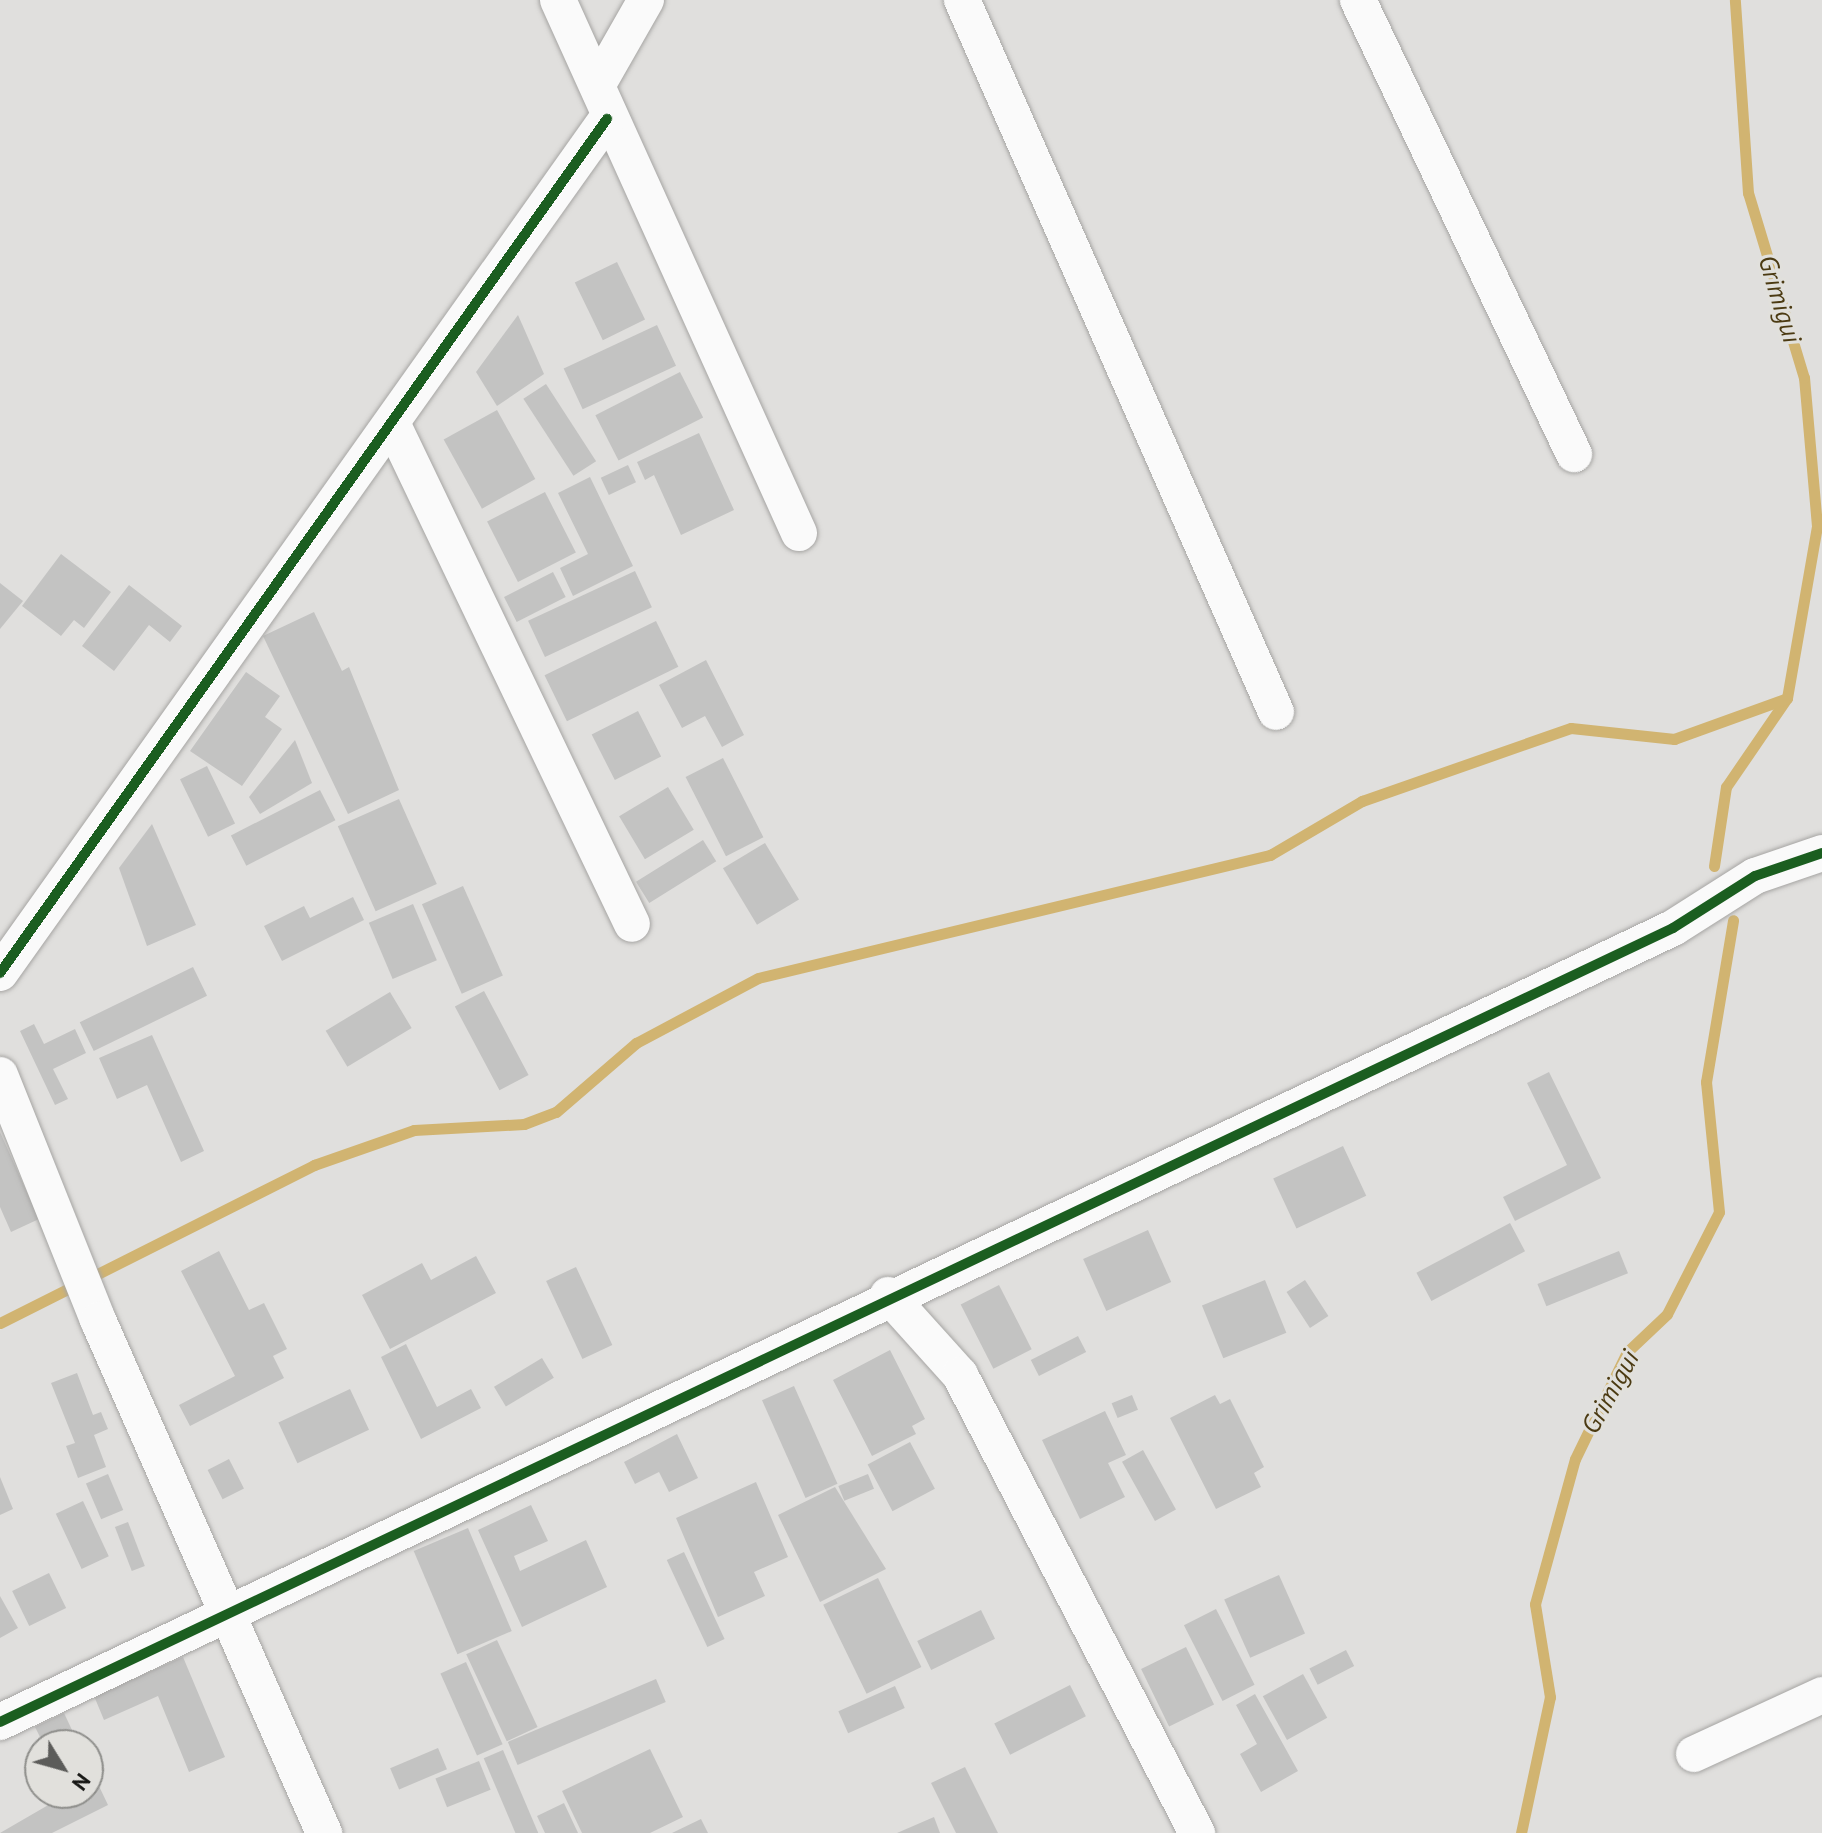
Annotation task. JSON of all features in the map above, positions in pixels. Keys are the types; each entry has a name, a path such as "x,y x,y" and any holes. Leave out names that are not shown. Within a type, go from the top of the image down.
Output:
{"street":[{"path":"558,0 598,84 607,119 799,533"},
{"path":"598,84 646,0"},
{"path":"962,0 1276,712"},
{"path":"1358,0 1574,454"},
{"path":"0,973 393,425 607,119"},
{"path":"393,425 632,924"},
{"path":"0,1722 888,1295 1673,928 1755,876 1822,853"},
{"path":"0,1075 98,1320 324,1833"},
{"path":"888,1295 960,1375 1004,1473 1105,1648 1197,1833"},
{"path":"1694,1754 1822,1695"}],"building":[{"path":"617,262 645,320 603,340 575,283"},
{"path":"518,315 544,374 497,406 476,372"},
{"path":"657,325 676,366 583,409 564,369"},
{"path":"680,372 703,417 619,461 595,415"},
{"path":"546,384 596,461 573,476 523,399"},
{"path":"497,410 535,479 482,509 444,440"},
{"path":"699,433 734,510 681,535 654,475 645,480 637,462"},
{"path":"628,465 636,482 609,495 601,478"},
{"path":"590,477 633,566 573,596 560,568 588,554 558,493"},
{"path":"545,492 576,553 518,582 487,522"},
{"path":"61,554 111,592 84,628 74,620 61,636 22,606"},
{"path":"635,571 652,607 545,657 528,621"},
{"path":"553,572 566,597 517,622 504,597"},
{"path":"0,583 23,601 0,629"},
{"path":"129,585 182,626 170,642 149,625 114,671 82,646"},
{"path":"314,612 342,671 349,667 399,790 348,814 263,636"},
{"path":"656,621 678,667 567,721 545,675"},
{"path":"706,660 744,735 722,747 705,716 682,728 659,685"},
{"path":"246,672 280,696 265,717 282,729 242,786 190,751"},
{"path":"638,711 661,756 615,780 592,735"},
{"path":"295,740 312,783 260,814 249,797"},
{"path":"723,758 763,837 726,856 686,777"},
{"path":"207,766 235,824 208,837 180,779"},
{"path":"668,787 694,830 645,859 619,816"},
{"path":"320,790 335,820 246,866 231,835"},
{"path":"399,799 437,884 376,911 338,826"},
{"path":"152,824 196,925 147,946 119,868"},
{"path":"703,840 716,861 649,903 636,882"},
{"path":"765,843 799,900 757,925 723,868"},
{"path":"463,886 503,976 462,994 422,904"},
{"path":"353,897 364,920 282,961 264,926 304,906 310,918"},
{"path":"413,904 437,960 393,979 369,923"},
{"path":"193,967 207,996 94,1051 80,1022"},
{"path":"484,991 529,1075 499,1090 455,1006"},
{"path":"390,992 412,1028 347,1067 326,1031"},
{"path":"34,1024 44,1044 75,1029 86,1053 53,1069 68,1099 55,1105 20,1031"},
{"path":"152,1035 204,1151 181,1162 147,1085 117,1099 99,1058"},
{"path":"1549,1072 1601,1178 1515,1221 1503,1197 1567,1165 1527,1083"},
{"path":"0,1132 39,1219 11,1232 0,1207"},
{"path":"1343,1146 1366,1196 1296,1228 1273,1179"},
{"path":"1510,1223 1525,1251 1431,1301 1416,1273"},
{"path":"1148,1230 1171,1282 1106,1311 1083,1259"},
{"path":"219,1251 249,1310 264,1303 287,1349 273,1356 284,1378 190,1426 179,1405 235,1376 181,1271"},
{"path":"1619,1251 1628,1273 1546,1306 1537,1284"},
{"path":"476,1256 496,1293 390,1349 362,1295 422,1263 431,1280"},
{"path":"576,1267 612,1345 582,1359 546,1281"},
{"path":"1265,1280 1286,1333 1223,1358 1202,1305"},
{"path":"1305,1280 1328,1316 1310,1328 1287,1292"},
{"path":"999,1285 1032,1349 993,1369 961,1305"},
{"path":"1078,1336 1086,1352 1039,1376 1031,1360"},
{"path":"406,1344 437,1407 471,1389 481,1408 421,1439 381,1357"},
{"path":"890,1350 925,1419 912,1426 916,1434 872,1456 833,1380"},
{"path":"542,1358 554,1378 506,1407 494,1387"},
{"path":"77,1373 93,1415 101,1412 108,1429 94,1435 106,1467 78,1478 66,1446 75,1443 51,1383"},
{"path":"794,1386 838,1484 806,1498 762,1400"},
{"path":"350,1389 369,1430 297,1463 278,1422"},
{"path":"1132,1395 1138,1410 1118,1418 1112,1403"},
{"path":"1215,1395 1220,1404 1230,1399 1264,1467 1254,1473 1261,1487 1216,1509 1170,1418"},
{"path":"1105,1411 1126,1455 1108,1463 1125,1497 1080,1519 1042,1440"},
{"path":"677,1434 698,1478 669,1492 659,1472 635,1484 624,1462"},
{"path":"910,1442 935,1489 893,1511 868,1465"},
{"path":"1143,1450 1176,1509 1155,1521 1122,1462"},
{"path":"229,1459 244,1488 223,1499 208,1470"},
{"path":"108,1474 123,1510 101,1519 86,1483"},
{"path":"868,1474 874,1489 844,1501 838,1486"},
{"path":"0,1477 13,1509 0,1515"},
{"path":"756,1482 788,1557 754,1572 765,1596 718,1617 676,1518"},
{"path":"835,1487 886,1569 820,1602 778,1515"},
{"path":"83,1501 109,1556 82,1569 56,1514"},
{"path":"531,1505 548,1541 514,1556 520,1571 586,1540 607,1587 522,1627 478,1530"},
{"path":"128,1522 145,1566 132,1571 115,1527"},
{"path":"468,1528 512,1631 457,1654 414,1551"},
{"path":"684,1552 725,1639 707,1647 667,1560"},
{"path":"49,1573 66,1608 29,1626 12,1591"},
{"path":"1279,1575 1305,1633 1250,1658 1224,1599"},
{"path":"878,1578 921,1667 867,1694 823,1605"},
{"path":"0,1596 18,1628 0,1638"},
{"path":"1216,1609 1255,1685 1223,1701 1184,1625"},
{"path":"981,1610 995,1639 931,1670 917,1641"},
{"path":"497,1640 538,1727 507,1741 466,1654"},
{"path":"1186,1647 1214,1705 1169,1726 1141,1669"},
{"path":"1346,1650 1354,1666 1318,1685 1309,1669"},
{"path":"183,1657 225,1757 189,1772 158,1696 104,1720 94,1696"},
{"path":"466,1662 503,1744 477,1756 440,1673"},
{"path":"1303,1674 1327,1718 1287,1740 1263,1696"},
{"path":"656,1679 666,1702 518,1765 508,1742"},
{"path":"1070,1685 1086,1716 1010,1755 994,1724"},
{"path":"895,1686 905,1708 848,1733 838,1711"},
{"path":"1255,1694 1298,1771 1261,1792 1240,1754 1257,1744 1236,1705"},
{"path":"64,1713 72,1729 36,1729"},
{"path":"438,1748 447,1769 399,1789 390,1768"},
{"path":"650,1749 683,1817 650,1833 582,1833 562,1791"},
{"path":"503,1750 538,1833 515,1833 484,1758"},
{"path":"479,1761 491,1790 447,1807 435,1779"},
{"path":"965,1767 998,1833 956,1833 931,1783"},
{"path":"564,1803 578,1833 545,1833 537,1816"},
{"path":"41,1809 100,1809 52,1833 0,1833"},
{"path":"934,1817 940,1833 897,1833"},
{"path":"701,1819 708,1833 672,1833"}],"waterway":[{"name":"Grimigui","path":"1714,866 1726,787 1787,698 1817,526 1804,378 1748,193 1735,0"},
{"path":"0,1323 314,1165 414,1130 524,1124 556,1112 636,1043 758,978 1270,855 1362,801 1571,728 1674,739 1787,698"},
{"name":"Grimigui","path":"1521,1833 1550,1697 1535,1604 1575,1459 1627,1352 1667,1314 1719,1212 1706,1082 1733,920"}],"cycle path":[{"path":"0,973 607,119"},
{"path":"0,1722 1673,928 1755,876 1822,853"}]}
